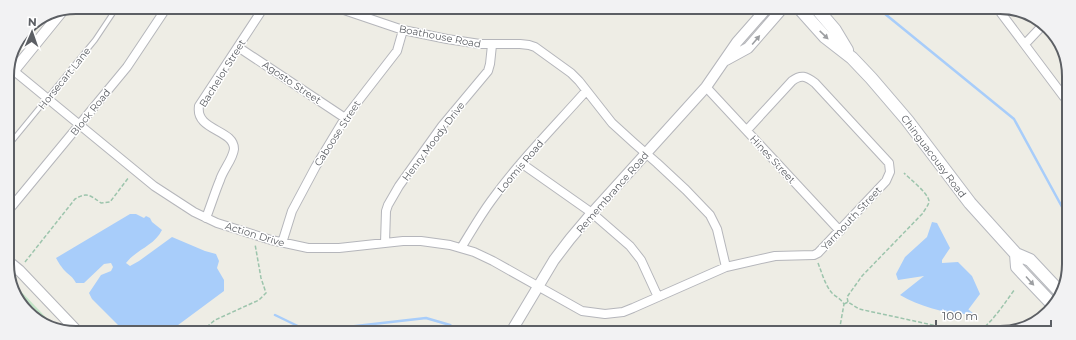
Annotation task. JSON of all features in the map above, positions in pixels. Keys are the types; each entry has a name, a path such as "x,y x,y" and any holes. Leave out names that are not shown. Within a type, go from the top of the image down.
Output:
{"main road":[{"name":"Chinguacousy Road","path":"804,14 825,37 852,58 871,78 907,120 970,203 1016,254 1030,260 1057,289"},
{"name":"Chinguacousy Road","path":"821,14 835,30 852,58"},
{"name":"Chinguacousy Road","path":"1016,254 1018,267 1049,301"}],"street":[{"name":"Block Road","path":"14,205 127,67 162,14"},
{"name":"Bachelor Street","path":"206,218 220,178 234,148 229,138 203,121 198,111 199,106 260,14"},
{"name":"Boathouse Road","path":"356,14 403,30 447,39 492,45 520,44 535,47 570,73 612,122 686,190 710,215 717,228 726,267"},
{"name":"Remembrance Road","path":"515,326 554,260 592,213 706,87 738,42 762,14"},
{"name":"Remembrance Road","path":"724,61 748,48 778,14"},
{"path":"1002,14 1062,93"},
{"path":"14,70 57,17"},
{"path":"1025,44 1040,28"},
{"name":"Caboose Street","path":"282,243 292,211 306,183 345,118 397,51 403,30"},
{"name":"Henry Moody Drive","path":"385,243 386,211 391,199 426,147 488,71 492,45"},
{"name":"Agosto Street","path":"238,47 345,118"},
{"name":"Action Drive","path":"14,77 47,98 154,186 206,218 282,243 308,248 339,248 421,241 461,248 493,261 538,286"},
{"name":"Yarmouth Street","path":"538,286 582,311 600,314 623,312 726,267 775,256 818,253 886,181 890,172 891,168 889,163 809,77 797,77 792,81 747,130"},
{"name":"Hines Street","path":"706,87 840,231"},
{"name":"Loomis Road","path":"461,248 490,201 521,163 586,91"},
{"path":"521,163 592,213 636,253 644,266 658,297"},
{"path":"14,267 72,325"}],"lane":[{"name":"Horsecart Lane","path":"14,139 95,40 112,14"}],"path":[{"path":"848,302 847,297 862,276 928,206 929,201 927,195 904,173"},
{"path":"25,262 75,199 82,195 88,195 101,203 110,202 129,177"},
{"path":"208,326 215,320 259,300 266,293 261,278 255,244"},
{"path":"818,263 832,293 841,299 844,304 840,326"},
{"path":"985,326 1016,289"},
{"path":"844,304 848,302"},
{"path":"848,302 859,309 937,326"}],"green space":[{"path":"19,290 47,319 32,308"}],"water":[{"path":"130,214 136,214 144,218 146,216 150,218 152,222 162,230 155,240 135,254 126,263 130,266 139,261 172,237 216,254 219,261 217,268 224,280 224,291 177,326 119,326 92,299 89,293 101,275 111,271 113,267 111,263 104,264 84,283 76,283 56,258"},
{"path":"932,222 937,223 950,248 942,260 942,263 958,262 972,276 980,294 965,314 931,308 900,295 924,276 898,280 896,274 905,257 927,237"}],"waterway":[{"path":"885,14 1014,119 1062,207"},
{"path":"967,310 977,318"},
{"path":"275,315 298,326"},
{"path":"356,326 426,318 451,326"}]}
